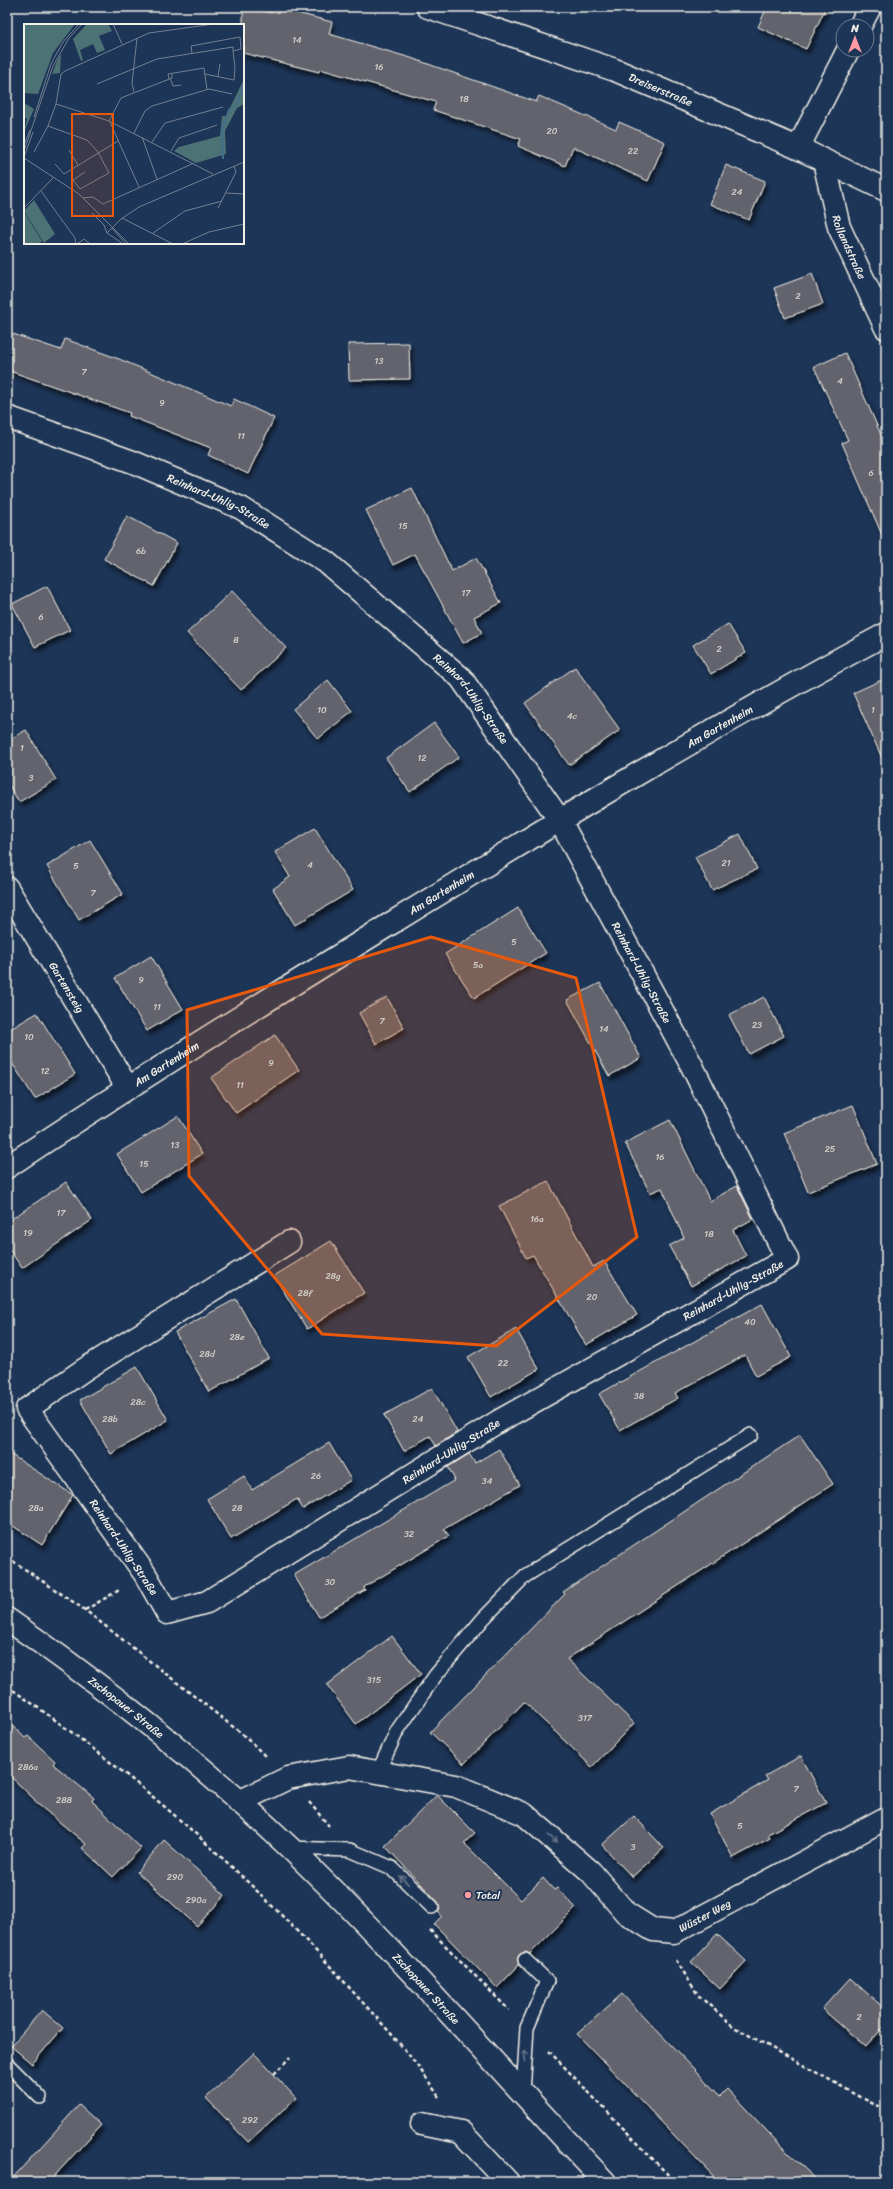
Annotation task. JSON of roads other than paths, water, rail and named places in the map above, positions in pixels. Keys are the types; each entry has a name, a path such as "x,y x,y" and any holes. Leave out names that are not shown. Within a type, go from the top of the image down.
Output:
{"street":[{"name":"Dreiserstraße","path":"428,7 615,70 798,148 886,190"},
{"path":"864,18 870,7"},
{"path":"798,148 844,58"},
{"name":"Rollandstraße","path":"824,161 829,190 839,227 886,328"},
{"name":"Reinhard-Uhlig-Straße","path":"7,417 133,462 240,508 326,562 461,678 559,819 692,1066 787,1259 499,1421 207,1602 167,1613 145,1574 26,1409 85,1369 289,1242"},
{"name":"Am Gartenheim","path":"7,1168 127,1087 559,819 768,697 886,634"},
{"name":"Gartensteig","path":"7,888 127,1087"},
{"name":"Zschopauer Straße","path":"7,1619 87,1676 155,1729 289,1848 368,1926 605,2182"},
{"path":"239,1802 288,1778 349,1767 378,1772"},
{"name":"Wüster Weg","path":"378,1772 456,1786 524,1814 591,1872 626,1913 652,1930 674,1932 886,1818"},
{"path":"422,2124 461,2132 508,2182"}],"lane":[{"path":"378,1772 397,1731 435,1676 483,1619 525,1576 751,1435"},
{"path":"289,1848 350,1850 392,1868 432,1907"},
{"path":"523,2094 527,2028 547,1981 525,1960"},
{"path":"7,2064 40,2097"}],"place":[{"name":"Total","path":"468,1895"}]}
